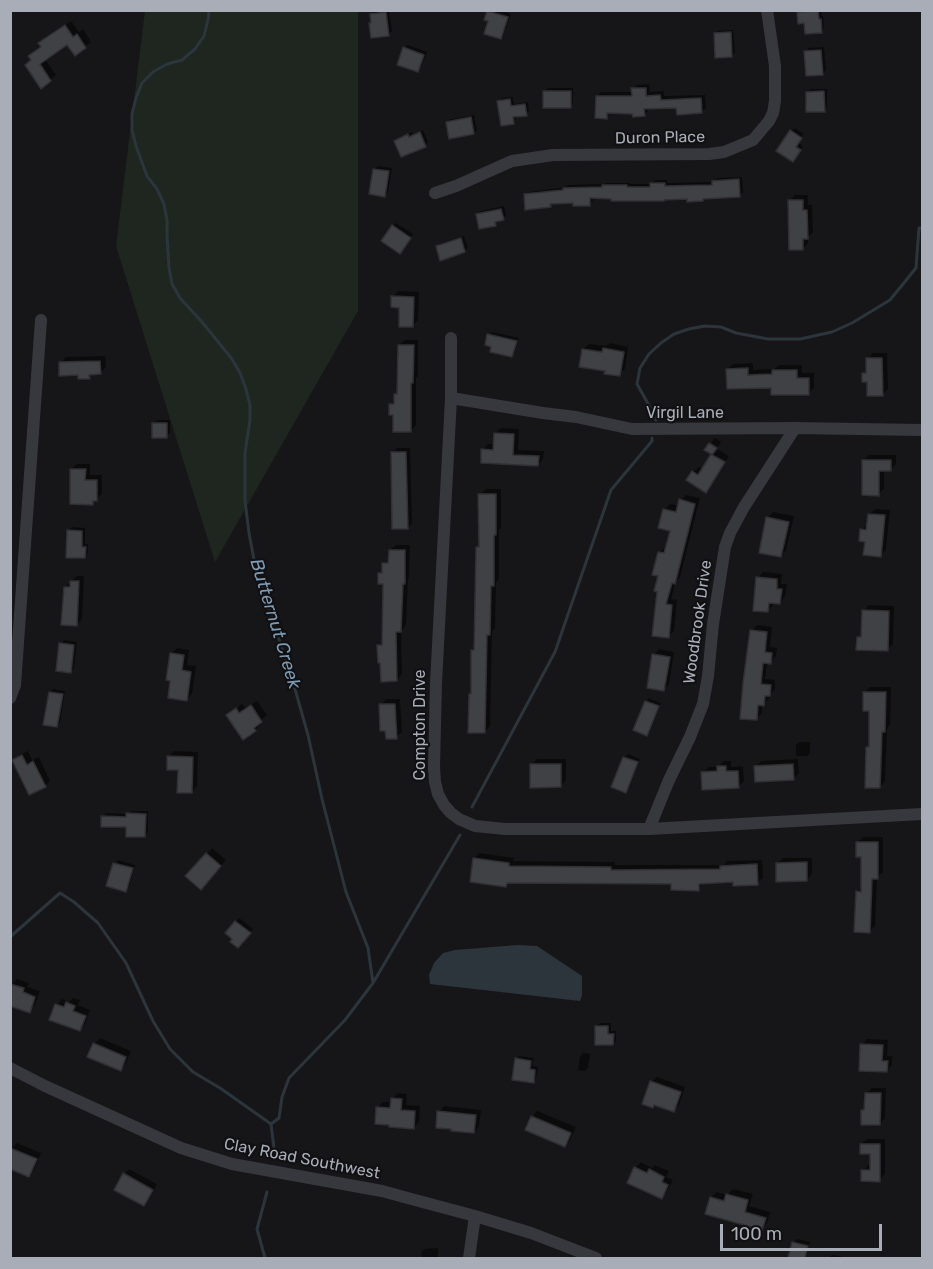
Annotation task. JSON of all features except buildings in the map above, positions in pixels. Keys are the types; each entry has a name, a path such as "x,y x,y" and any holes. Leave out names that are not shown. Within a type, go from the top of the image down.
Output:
{"street":[{"name":"Duron Place","path":"435,193 512,162 553,155 709,154 724,152 753,140 770,121 775,101 776,66 767,10"},
{"path":"10,698 15,685 41,320"},
{"name":"Compton Drive","path":"451,338 451,398 436,683 434,767 438,794 444,806 459,819 475,826 504,829 649,829 922,814"},
{"name":"Virgil Lane","path":"451,398 576,417 632,429 922,430"},
{"name":"Woodbrook Drive","path":"649,829 703,704 725,547 730,533 795,428"},
{"name":"Clay Road Southwest","path":"10,1068 181,1149 231,1164 382,1191 531,1233 596,1258"},
{"path":"469,1258 475,1216"}],"shaded area":[{"path":"145,11 358,11 358,311 215,562 116,246"},
{"path":"517,945 537,946 582,976 580,1001 430,984 429,975 434,963 443,953"}],"waterway":[{"name":"Butternut Creek","path":"209,10 204,36 195,49 182,60 167,64 153,72 142,83 132,114 132,130 147,176 157,189 164,204 172,284 180,298 232,359 246,389 250,405 250,420 245,453 245,501 255,565 308,735 346,892 368,948 373,983"},
{"path":"656,420 637,384 640,368 649,354 661,343 674,334 705,326 721,327 736,333 768,339 800,339 832,332 890,300 916,268 919,228 921,228"},
{"path":"472,807 555,652 611,490 652,441 652,438"},
{"name":"Butternut Creek","path":"271,1124 279,1118 282,1097 289,1078 345,1020 373,983 460,835"},
{"path":"10,937 60,893 74,902 98,923 126,963 153,1021 170,1049 193,1072 271,1124"},
{"name":"Butternut Creek","path":"271,1124 274,1148"},
{"name":"Butternut Creek","path":"265,1258 257,1229 267,1192"}]}
